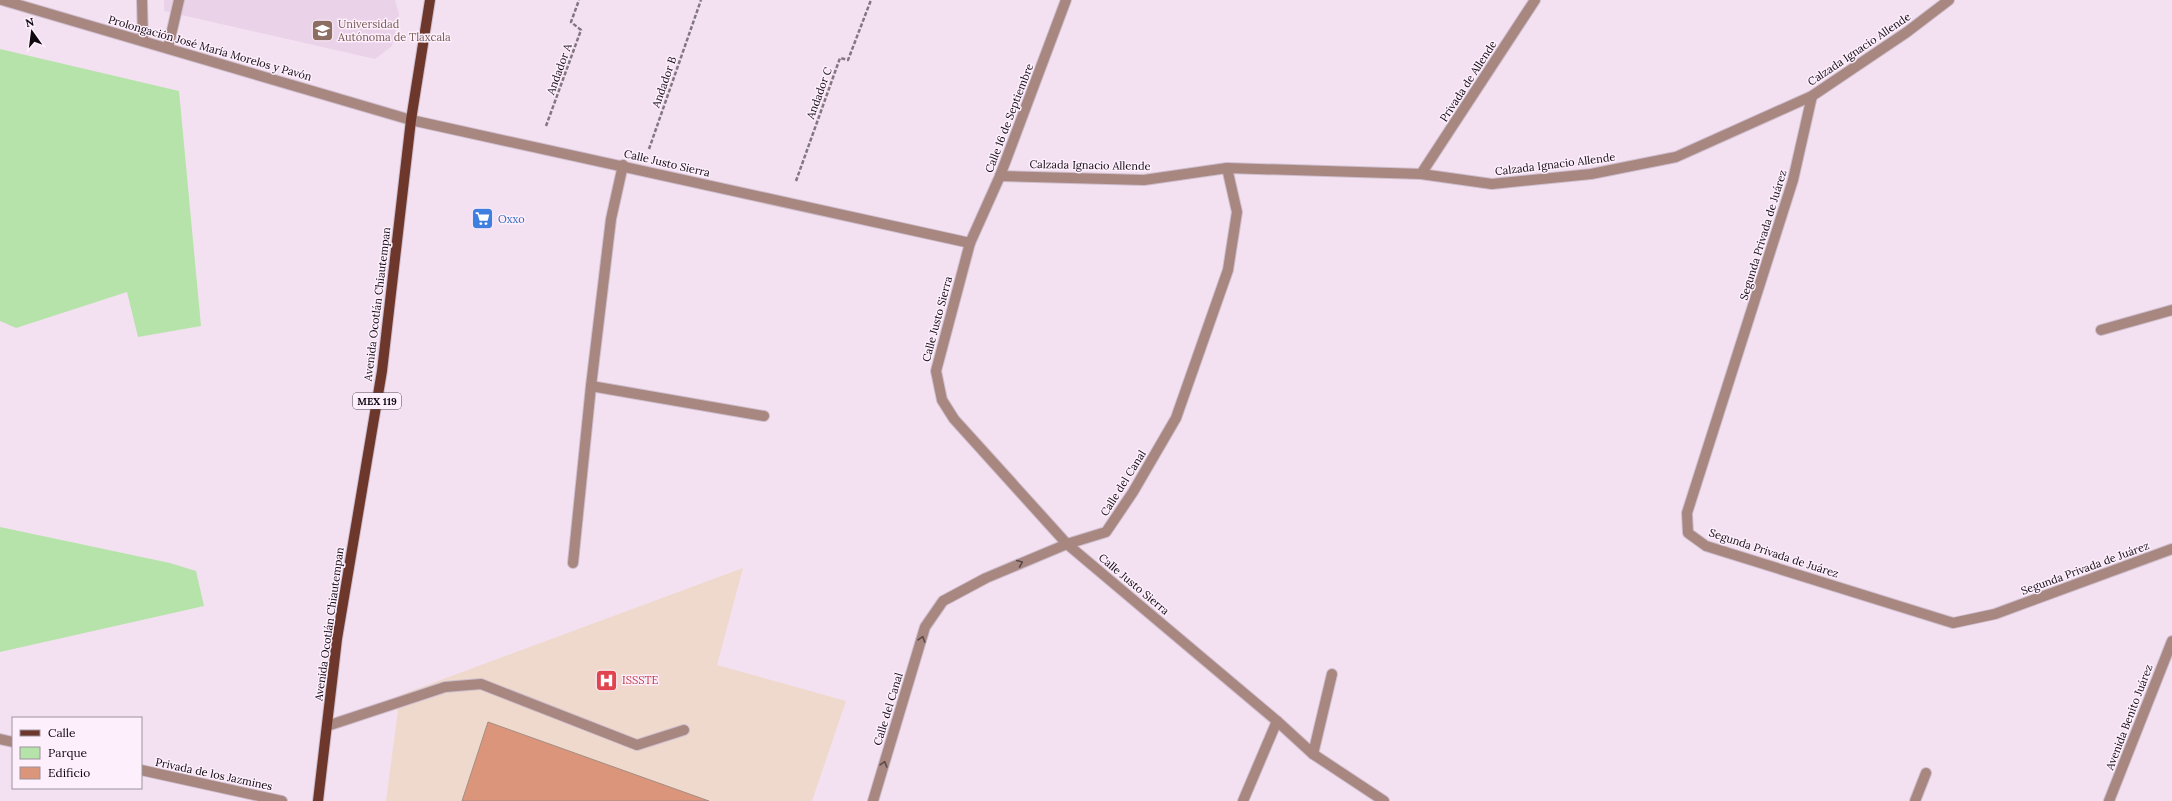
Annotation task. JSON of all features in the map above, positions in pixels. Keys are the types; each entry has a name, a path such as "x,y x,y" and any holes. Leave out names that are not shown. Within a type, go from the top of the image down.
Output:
{"main road":[{"name":"Avenida Ocotlán Chiautempan","path":"318,801 349,559 382,371 411,120 430,0"}],"street":[{"name":"Prolongación José María Morelos y Pavón","path":"2,0 411,120"},
{"path":"142,0 143,41"},
{"path":"168,48 179,0"},
{"name":"Calle 16 de Septiembre","path":"970,243 1000,176 1066,0"},
{"name":"Privada de Allende","path":"1422,174 1535,0"},
{"name":"Calzada Ignacio Allende","path":"1000,176 1144,180 1227,168 1422,174 1492,184 1591,174 1676,157 1812,96 1907,32 1949,0"},
{"name":"Segunda Privada de Juárez","path":"1812,96 1793,180 1687,513 1688,533 1706,546 1953,623 1995,614 2172,549"},
{"name":"Calle Justo Sierra","path":"411,120 623,165 970,243 936,371 942,400 954,419 1067,544 1277,721 1313,754 1384,801"},
{"path":"573,563 591,386 611,220 623,165"},
{"name":"Calle del Canal","path":"873,801 925,627 943,601 986,578 1067,544 1106,532 1133,492 1176,418 1228,270 1237,212 1227,168"},
{"path":"2101,330 2172,310"},
{"path":"591,386 764,416"},
{"name":"Avenida Benito Juárez","path":"2109,801 2172,641"},
{"path":"1313,754 1332,674"},
{"path":"327,726 445,687 481,684 637,745 684,730"},
{"path":"1243,801 1277,721"},
{"path":"0,739 12,742"},
{"name":"Privada de los Jazmines","path":"142,770 282,801"},
{"path":"1915,801 1926,773"}],"path":[{"name":"Andador A","path":"538,148 582,30 571,22 579,0"},
{"name":"Andador B","path":"642,170 700,0"},
{"name":"Andador C","path":"788,202 840,58 848,60 871,0"}],"shaded area":[{"name":"Universidad Autónoma de Tlaxcala","path":"164,0 395,0 399,14 392,46 375,59 164,11"},
{"name":"ISSSTE","path":"743,568 717,665 846,701 812,801 386,801 400,695"}],"green space":[{"path":"0,49 179,91 201,326 138,337 127,292 16,328 0,321"},
{"path":"0,527 170,563 196,571 204,606 0,652"}],"building":[{"path":"488,722 709,801 462,801"}],"place":[{"name":"Universidad Autónoma de Tlaxcala","path":"322,30"},
{"name":"Oxxo","path":"483,219"},
{"name":"ISSSTE","path":"606,680"}]}
